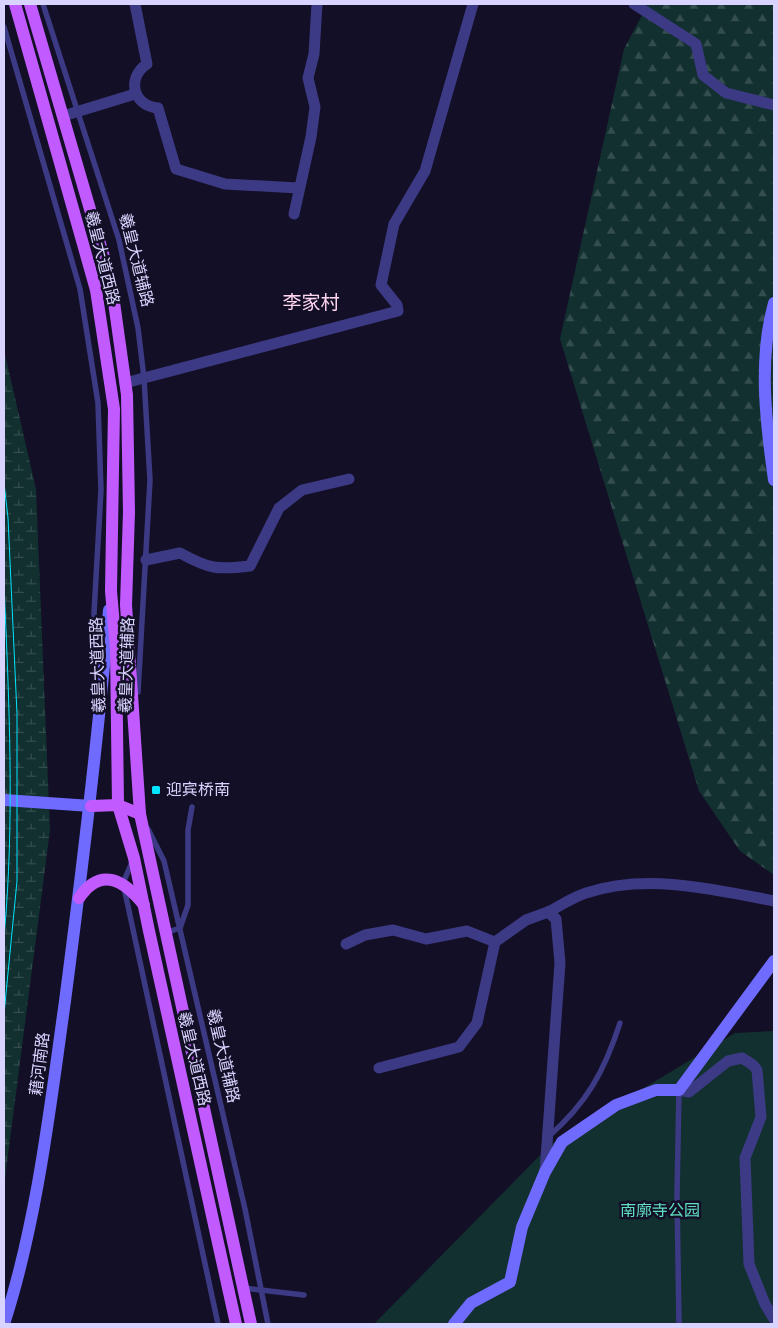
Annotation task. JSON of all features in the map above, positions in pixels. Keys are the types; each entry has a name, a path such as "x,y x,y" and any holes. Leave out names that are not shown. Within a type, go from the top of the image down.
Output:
{"main road":[{"name":"羲皇大道西路","path":"15,4 96,290 114,409 111,591 116,649 118,805 146,907 149,931 236,1324"},
{"name":"羲皇大道西路","path":"30,4 111,281 125,383 129,512 126,605 140,814 251,1324"},
{"path":"774,303 766,352 767,428 774,480"},
{"name":"藉河南路","path":"4,1324 17,1282 51,1108 91,806 111,591"},
{"path":"4,800 56,802 91,806 118,805 140,814"},
{"path":"78,898 93,883 103,880 123,883 146,907"},
{"path":"454,1324 471,1303 510,1282 522,1227 545,1172 562,1142 616,1105 656,1090 679,1090 774,961"}],"street":[{"path":"135,4 147,64 136,74 135,94 145,105 158,108 176,169 225,184 298,188"},
{"path":"294,214 298,188 311,137 315,107 308,78 314,54 317,4"},
{"path":"125,383 398,312 397,305 381,285 394,224 425,172 473,4"},
{"path":"634,4 696,44 703,75 726,93 774,105"},
{"path":"63,116 135,94"},
{"path":"146,560 180,553 202,566 215,568 250,566 279,508 302,490 349,479"},
{"path":"379,1068 459,1047 477,1023 494,942 526,920 548,912 585,893 636,883 706,888 774,901"},
{"path":"545,1172 560,963 556,919 548,912"},
{"path":"346,944 364,935 394,930 426,939 468,931 494,942"},
{"path":"679,1090 689,1092 728,1060 735,1058 748,1061 757,1070 761,1117 745,1158 749,1264 765,1304 774,1319"}],"lane":[{"name":"羲皇大道辅路","path":"43,4 119,240 138,328 144,378 150,480 138,686 140,814 164,861 245,1209 268,1324"},
{"name":"羲皇大道辅路","path":"4,27 80,289 98,403 101,490 94,613 100,725"},
{"path":"165,933 180,928 188,905 188,830 192,807"},
{"path":"134,858 123,883 218,1324"},
{"path":"546,1138 570,1118 597,1081 620,1023"},
{"path":"679,1090 677,1195 679,1324"},
{"path":"243,1288 304,1295"}],"green space":[{"path":"648,4 774,4 774,875 740,851 699,791 560,339 624,49"},
{"path":"4,350 36,489 50,830 4,1186"},
{"name":"南廓寺公园","path":"774,1031 774,1324 374,1324 551,1144 735,1033"}],"tram line":[{"path":"4,483 8,518 17,714 17,881 4,1014"},
{"path":"4,584 10,805 4,937"}],"place":[{"name":"迎宾桥南","path":"156,790"}],"district":[{"name":"李家村","path":"311,303"}]}
